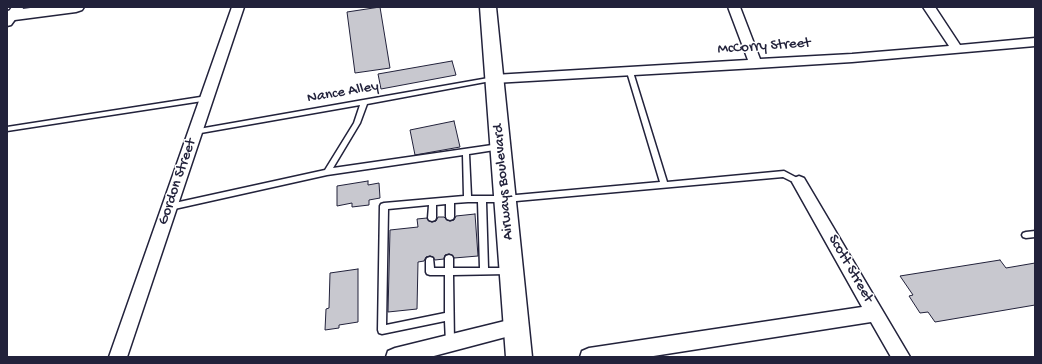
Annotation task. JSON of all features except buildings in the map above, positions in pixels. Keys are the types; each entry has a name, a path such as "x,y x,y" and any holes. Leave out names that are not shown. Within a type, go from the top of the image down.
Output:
{"main road":[{"path":"11,15 76,7"},
{"name":"Airways Boulevard","path":"488,7 519,357"}],"street":[{"name":"Gordon Street","path":"118,357 238,7"},
{"path":"734,7 756,64"},
{"path":"929,7 957,49"},
{"name":"McCorry Street","path":"494,79 852,58 1035,42"},
{"name":"Scott Street","path":"799,182 901,357"},
{"path":"589,357 875,313"},
{"path":"395,357 517,326"}],"lane":[{"path":"630,72 664,185"},
{"name":"Nance Alley","path":"195,132 494,79"},
{"path":"7,129 207,98"},
{"path":"327,172 358,123 364,102"},
{"path":"170,206 327,172 501,147"},
{"path":"466,152 468,199"},
{"path":"449,316 382,330 384,206 450,200 505,199 784,174 799,182"},
{"path":"482,199 484,271"},
{"path":"450,200 450,216"},
{"path":"432,218 433,202"},
{"path":"1026,235 1035,234"},
{"path":"449,258 450,343"},
{"path":"430,260 430,272 512,271"}]}
